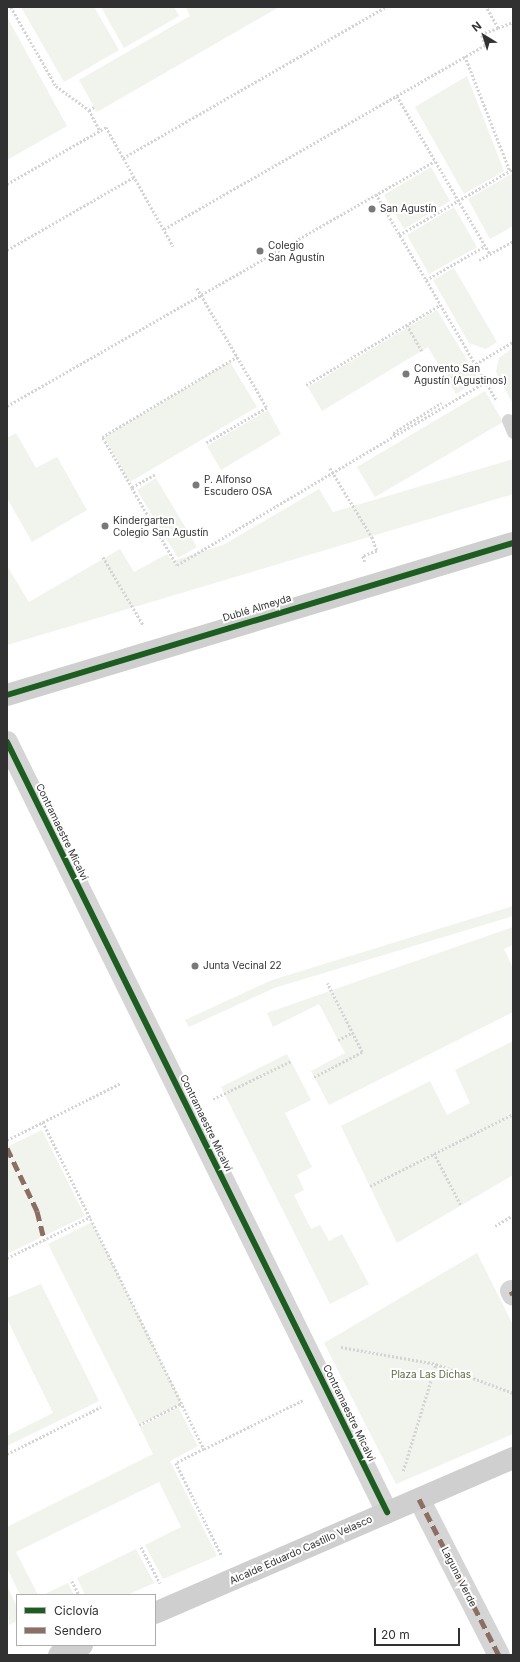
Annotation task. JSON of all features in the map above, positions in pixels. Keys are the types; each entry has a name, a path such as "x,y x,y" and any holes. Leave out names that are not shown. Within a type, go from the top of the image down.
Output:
{"main road":[{"name":"Dublé Almeyda","path":"7,695 513,543"},
{"name":"Alcalde Eduardo Castillo Velasco","path":"156,1613 513,1458"},
{"path":"59,1655 80,1646"}],"street":[{"name":"Contramaestre Micalvi","path":"7,742 387,1512"},
{"name":"Laguna Verde","path":"419,1499 499,1655"}],"lane":[{"path":"508,420 513,432"}],"path":[{"path":"11,7 56,86 89,110 100,131"},
{"path":"123,158 386,7"},
{"path":"486,7 498,28"},
{"path":"164,229 485,45 481,34 513,22"},
{"path":"466,56 510,171"},
{"path":"397,96 490,254"},
{"path":"89,110 94,107"},
{"path":"7,184 106,127 173,246"},
{"path":"7,408 435,161"},
{"path":"399,235 513,169"},
{"path":"7,250 134,177"},
{"path":"237,357 102,437 177,565 485,382 376,194"},
{"path":"479,260 513,241"},
{"path":"426,280 485,246"},
{"path":"197,288 267,408 206,444"},
{"path":"306,385 440,305"},
{"path":"407,325 422,351"},
{"path":"448,380 513,342"},
{"path":"394,436 393,433 441,402"},
{"path":"330,468 372,537"},
{"path":"132,488 155,475"},
{"path":"103,557 134,609"},
{"path":"314,1077 362,1052 327,983"},
{"path":"338,1040 352,1033"},
{"path":"224,1093 291,1061"},
{"path":"7,1140 120,1083"},
{"path":"370,1186 513,1114"},
{"path":"43,1122 204,1449"},
{"path":"434,1153 461,1205"},
{"path":"495,1226 513,1215"},
{"path":"7,1258 90,1217"},
{"path":"341,1347 436,1364 513,1393"},
{"path":"403,1471 436,1364"},
{"path":"222,1557 176,1463 308,1398"},
{"path":"139,1425 182,1403"},
{"path":"7,1454 101,1407"},
{"path":"140,1547 160,1584"},
{"path":"72,1581 78,1594"}],"green space":[{"path":"21,7 94,7 119,50 64,82"},
{"path":"101,7 174,7 179,16 124,48"},
{"path":"186,7 279,7 97,112 79,80 190,16"},
{"path":"7,17 67,126 7,160"},
{"path":"467,76 504,171 464,194 415,107"},
{"path":"431,167 450,201 404,229 384,195"},
{"path":"513,173 513,226 490,239 468,199"},
{"path":"454,207 477,247 429,274 407,235"},
{"path":"454,268 497,342 486,349 469,343 433,280"},
{"path":"437,310 479,380 456,394 428,347 322,411 308,387"},
{"path":"513,348 513,404 496,372 499,358"},
{"path":"230,362 257,407 130,482 104,437"},
{"path":"485,391 503,422 375,497 357,467"},
{"path":"268,410 281,434 221,470 207,446"},
{"path":"16,433 36,468 57,457 87,510 32,542 7,498 7,438"},
{"path":"513,459 513,494 7,645 7,566 29,602 120,549 134,572 167,554 172,561 223,545 319,489 333,512"},
{"path":"156,478 197,547 178,558 137,490"},
{"path":"513,906 513,916 274,988 189,1027 185,1020 272,980"},
{"path":"513,927 513,945 504,949 513,968 513,1012 329,1105 311,1071 345,1053 319,1004 273,1027 267,1013"},
{"path":"513,1041 513,1175 397,1243 341,1126 430,1081 447,1115 470,1103 455,1070"},
{"path":"287,1054 311,1100 285,1113 312,1167 297,1175 304,1190 294,1195 311,1229 320,1225 329,1241 342,1234 369,1284 330,1304 221,1087"},
{"path":"42,1130 85,1216 7,1254 7,1147"},
{"path":"92,1222 182,1403 139,1425 48,1244"},
{"name":"Plaza Las Dichas","path":"477,1253 513,1325 513,1434 396,1484 324,1343"},
{"path":"41,1284 99,1401 7,1446 7,1436 53,1413 7,1319 7,1298"},
{"path":"178,1407 198,1446 170,1461 217,1556 163,1579 145,1545 181,1527 159,1482 16,1552 37,1594 20,1594 7,1568 7,1527 153,1454 140,1427"},
{"path":"136,1549 154,1583 129,1594 85,1594 77,1578"},
{"path":"68,1583 74,1594 45,1594"},
{"path":"7,1586 16,1605 16,1622 9,1625"}],"marked path":[{"path":"7,1148 37,1211 44,1240"},
{"path":"511,1291 513,1295"},
{"path":"419,1499 499,1655"}],"cycle path":[{"path":"7,695 513,543"},
{"path":"7,742 387,1512"}],"place":[{"name":"San Agustín","path":"372,209"},
{"name":"Colegio San Agustín","path":"260,251"},
{"name":"Convento San Agustín (Agustinos)","path":"406,374"},
{"name":"P. Alfonso Escudero OSA","path":"196,485"},
{"name":"Kindergarten Colegio San Agustín","path":"105,526"},
{"name":"Junta Vecinal 22","path":"195,966"}]}
